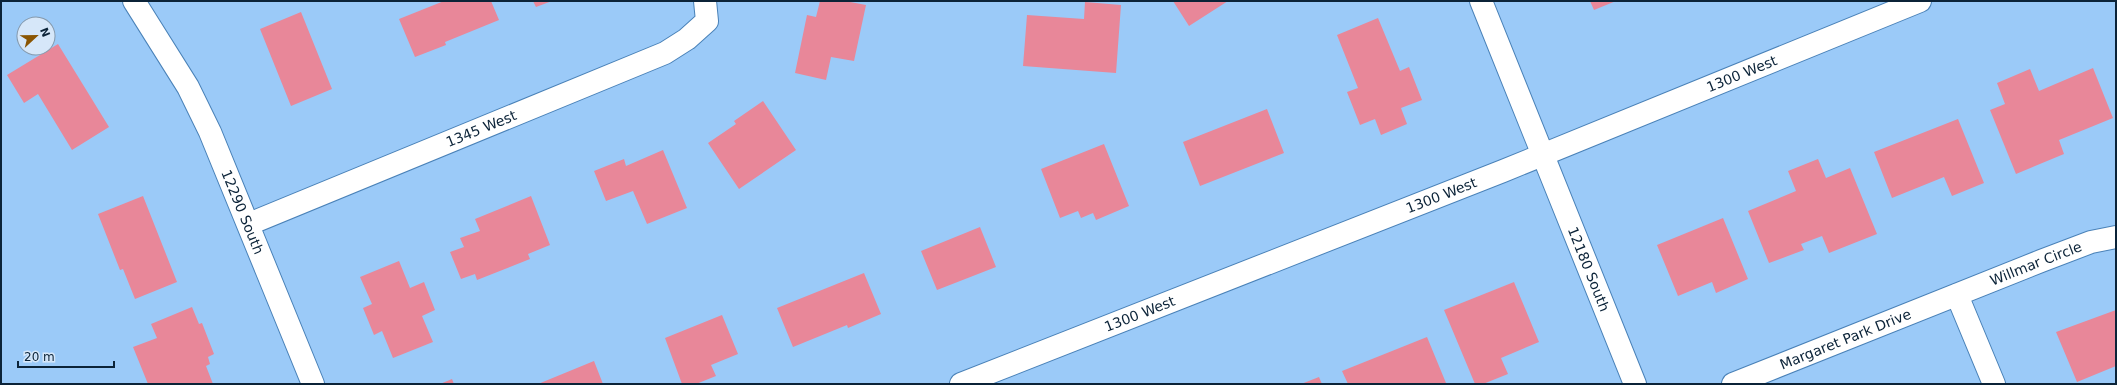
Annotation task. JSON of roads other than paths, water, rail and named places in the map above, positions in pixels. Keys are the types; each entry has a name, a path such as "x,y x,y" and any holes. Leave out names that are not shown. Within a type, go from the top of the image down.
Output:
{"street":[{"name":"12290 South","path":"134,1 163,44 188,87 210,132 249,224 313,384"},
{"name":"12180 South","path":"1481,1 1635,384"},
{"name":"1300 West","path":"961,384 1543,154 1920,1"},
{"name":"1345 West","path":"249,224 665,53 687,39 706,11"},
{"name":"Willmar Circle","path":"1957,295 2091,242 2116,236"},
{"name":"Margaret Park Drive","path":"1733,384 1957,295"},
{"path":"1957,295 1994,384"}]}
